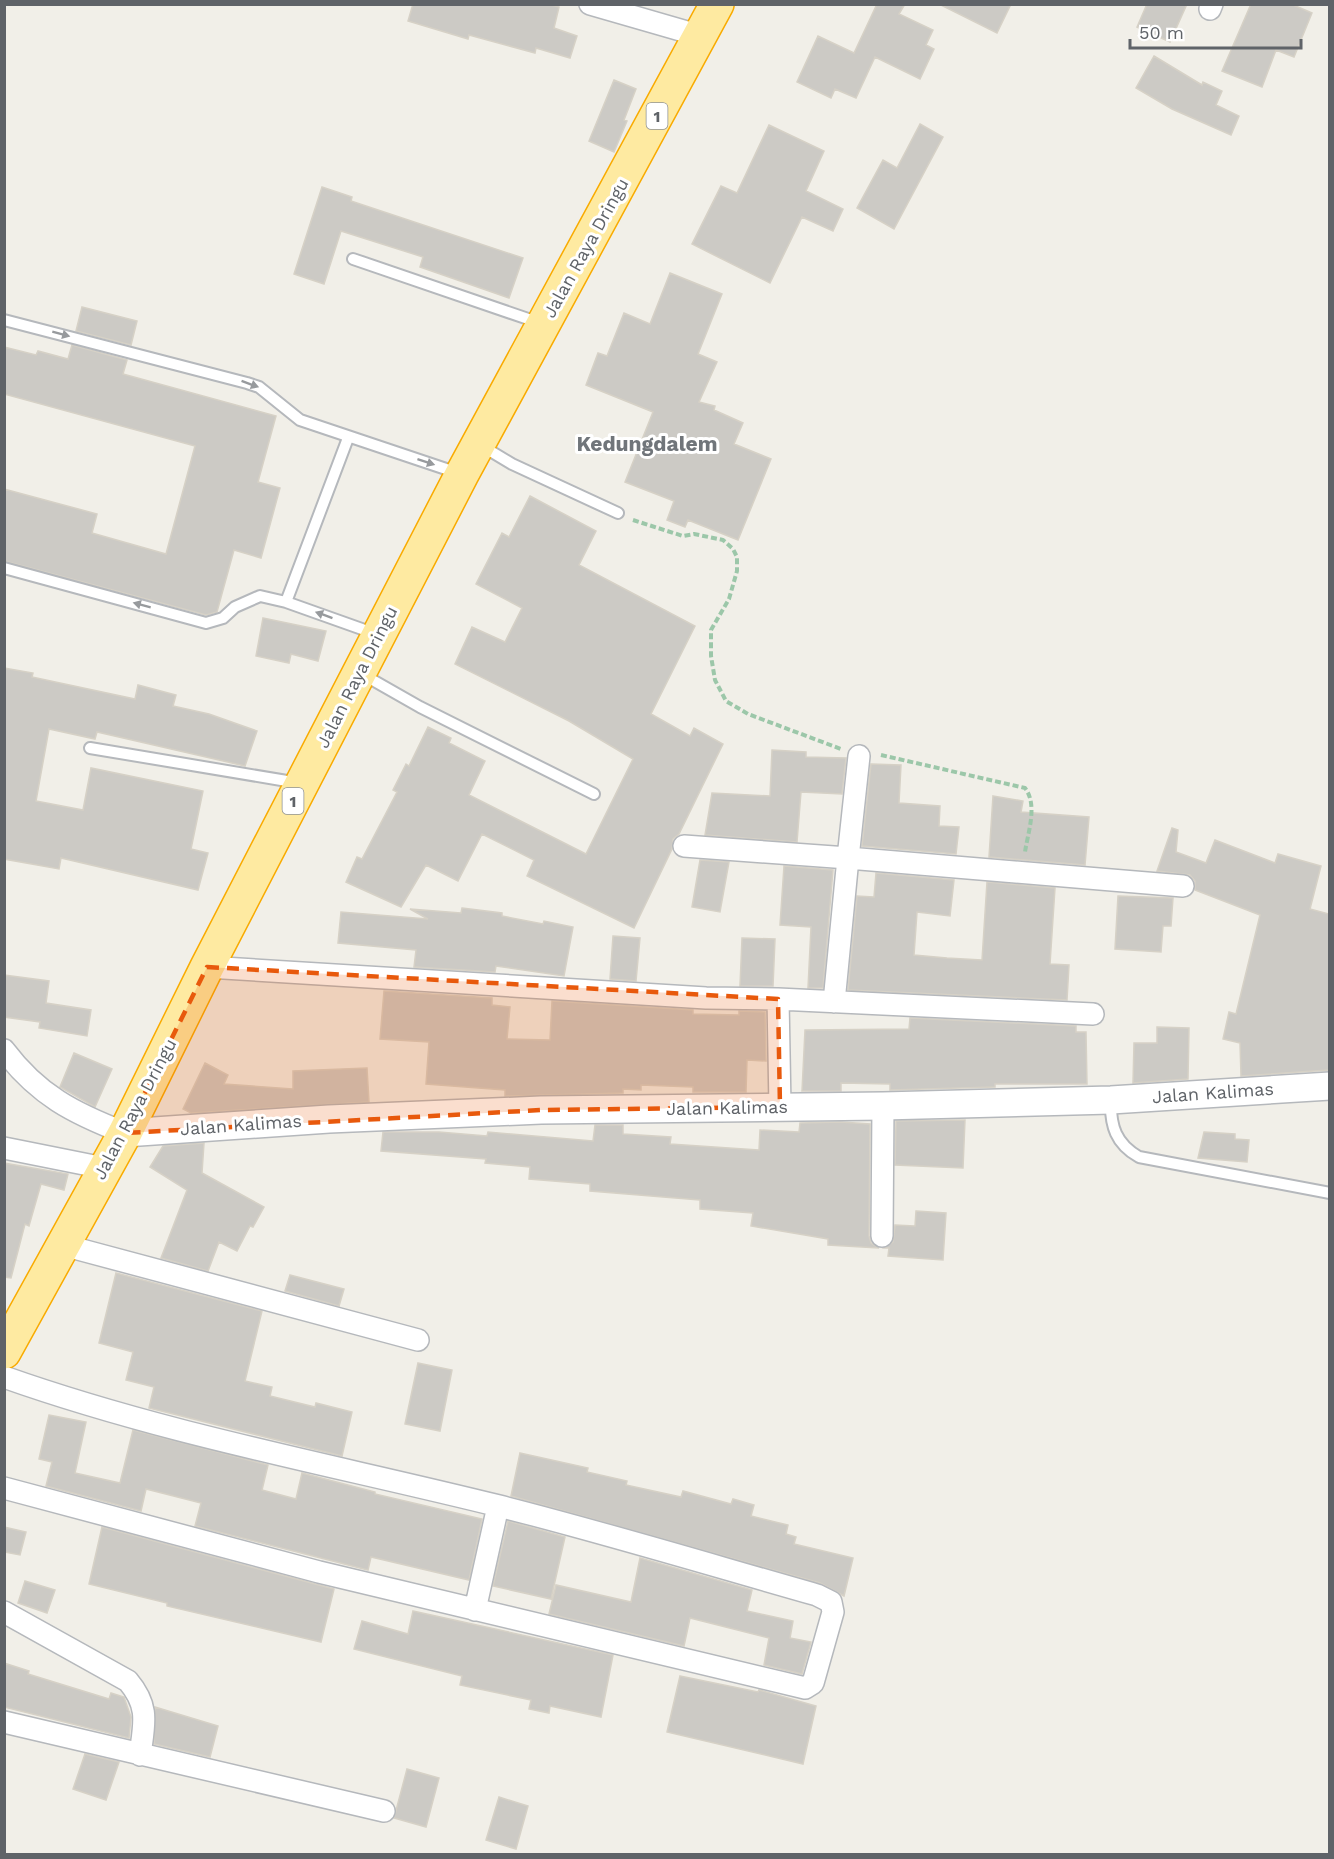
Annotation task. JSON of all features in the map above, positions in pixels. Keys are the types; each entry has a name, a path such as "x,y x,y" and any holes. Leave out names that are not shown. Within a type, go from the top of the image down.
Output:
{"highway":[{"name":"Jalan Raya Dringu","path":"4,1352 125,1133 207,967 462,474 717,4"}],"street":[{"path":"590,4 701,36"},
{"path":"834,1002 859,756"},
{"path":"684,846 1183,886"},
{"path":"207,967 706,998 778,999 1093,1014"},
{"path":"778,999 780,1107"},
{"path":"4,1050 35,1086 56,1101 78,1115 125,1133"},
{"name":"Jalan Kalimas","path":"125,1133 329,1119 529,1110 883,1106 1111,1109 1329,1086"},
{"path":"882,1236 883,1106"},
{"path":"4,1148 104,1168"},
{"path":"63,1245 418,1340"},
{"path":"4,1377 274,1455 498,1506 817,1595 831,1602 833,1612 813,1683 804,1688 320,1572 4,1488"},
{"path":"476,1610 498,1506"},
{"path":"4,1612 128,1681 140,1695 144,1708 140,1755"},
{"path":"4,1722 384,1811"}],"lane":[{"path":"353,259 544,324"},
{"path":"4,320 259,387 300,420 348,438 462,474"},
{"path":"286,602 348,438"},
{"path":"479,444 512,464 618,513"},
{"path":"4,568 206,623 223,618 235,607 260,596 286,602 379,635"},
{"path":"360,672 420,707 594,794"},
{"path":"90,748 302,784"},
{"path":"1111,1109 1114,1134 1125,1149 1139,1158 1329,1193"}],"path":[{"path":"618,513 646,526 683,536 694,534 723,540 733,549 737,557 737,571 729,599 711,630 711,656 716,680 726,702 748,714 859,756 888,755 1025,788 1031,797 1031,809 1021,874"}],"highlighted area":[{"path":"207,967 778,999 780,1107 541,1110 125,1133"}],"building":[{"path":"413,4 548,4 559,7 554,28 577,36 570,58 536,48 535,53 469,35 468,39 408,21"},
{"path":"877,4 905,4 899,14 933,30 926,45 934,49 920,79 875,57 856,98 835,89 831,98 797,82 818,36 854,53"},
{"path":"939,4 1011,4 997,33"},
{"path":"1147,4 1187,4 1170,42 1137,27"},
{"path":"1251,4 1291,4 1312,13 1294,57 1276,50 1262,87 1222,71"},
{"path":"1154,56 1202,85 1203,82 1222,91 1216,105 1239,116 1231,135 1172,109 1136,88"},
{"path":"614,80 636,89 624,120 627,121 614,152 589,141"},
{"path":"920,124 943,137 894,229 857,208 883,160 897,168"},
{"path":"769,125 824,151 806,191 843,209 833,231 802,217 770,283 692,244 721,186 737,193"},
{"path":"322,187 352,197 351,201 523,258 509,298 420,267 423,257 341,231 324,284 294,274"},
{"path":"670,273 722,294 698,354 717,362 699,402 715,406 714,410 743,423 734,444 771,459 738,540 688,520 685,527 667,520 674,501 625,482 653,412 586,385 598,353 607,356 624,313 650,324"},
{"path":"82,307 137,321 131,345 76,331"},
{"path":"72,345 127,360 123,374 276,416 258,482 280,488 261,558 234,550 217,612 206,615 4,561 4,489 97,514 92,533 166,554 195,446 4,394 4,347 36,355 38,351 68,359"},
{"path":"530,496 596,531 579,565 695,626 651,714 690,736 694,728 723,744 679,834 673,839 672,849 634,928 527,876 534,860 482,834 458,881 426,865 401,907 346,882 357,857 362,859 397,792 393,790 406,764 409,766 428,727 451,738 449,743 485,761 469,795 586,854 633,759 569,721 455,664 472,627 505,642 522,608 476,584 502,533 509,537"},
{"path":"263,618 326,631 318,661 291,654 289,663 256,656"},
{"path":"4,668 33,673 32,677 135,699 138,685 176,695 173,706 209,714 257,731 245,766 97,732 95,739 49,729 36,801 83,810 91,768 203,791 191,849 208,853 198,890 61,858 59,869 4,859"},
{"path":"772,750 806,752 806,757 846,758 842,794 801,792 797,842 705,835 712,793 770,796"},
{"path":"871,764 901,765 899,803 940,806 939,826 959,827 956,854 862,846"},
{"path":"993,796 1023,801 1021,812 1089,817 1085,865 989,857"},
{"path":"1172,828 1178,830 1176,852 1206,863 1215,840 1275,863 1278,854 1321,866 1310,909 1329,914 1329,1070 1241,1076 1240,1043 1223,1039 1229,1012 1236,1014 1260,915 1195,890 1195,881 1190,875 1157,871"},
{"path":"700,860 729,862 720,912 692,907"},
{"path":"784,866 833,870 823,988 808,988 811,927 780,925"},
{"path":"876,873 954,880 950,916 917,912 914,955 947,958 982,960 987,882 1055,888 1050,964 1069,965 1067,1000 848,990 857,896 874,897"},
{"path":"1118,896 1173,898 1171,926 1163,926 1161,952 1115,949"},
{"path":"462,908 502,913 502,916 543,924 544,921 573,927 564,976 496,966 495,972 414,967 416,950 338,943 341,912 428,919 410,909 461,913"},
{"path":"613,936 640,938 636,981 610,979"},
{"path":"742,938 775,939 773,986 740,986"},
{"path":"4,975 49,981 46,1003 91,1010 87,1036 39,1028 40,1022 4,1017"},
{"path":"384,991 492,998 492,1005 510,1007 507,1039 550,1040 552,1001 693,1010 693,1014 739,1015 739,1011 765,1012 766,1061 747,1060 746,1092 693,1092 693,1087 641,1085 641,1090 623,1089 623,1093 505,1096 505,1090 426,1084 429,1042 380,1039"},
{"path":"910,1018 1076,1026 1076,1032 1086,1032 1087,1084 995,1084 995,1087 890,1090 890,1084 841,1083 841,1091 802,1091 805,1030 909,1029"},
{"path":"1157,1027 1189,1028 1188,1079 1133,1083 1134,1043 1157,1043"},
{"path":"74,1053 112,1069 95,1107 60,1087"},
{"path":"205,1063 228,1075 224,1084 293,1089 293,1071 367,1068 369,1102 191,1113 183,1109"},
{"path":"965,1120 963,1168 895,1165 896,1121"},
{"path":"800,1123 870,1124 869,1236 871,1243 879,1248 828,1245 828,1239 751,1226 753,1213 700,1209 700,1200 590,1191 590,1184 529,1179 530,1167 485,1163 486,1159 381,1151 383,1132 439,1132 487,1136 488,1132 593,1141 595,1125 623,1125 623,1134 671,1137 670,1144 759,1150 760,1130 799,1132"},
{"path":"1204,1132 1235,1134 1235,1139 1249,1140 1247,1162 1198,1158"},
{"path":"204,1143 202,1173 264,1207 253,1227 250,1226 237,1251 219,1242 208,1271 161,1258 187,1190 150,1167 163,1146"},
{"path":"4,1163 68,1174 64,1190 41,1184 29,1226 25,1224 11,1278 4,1277"},
{"path":"916,1211 946,1213 943,1260 888,1256 889,1248 884,1248 893,1242 895,1225 915,1226"},
{"path":"116,1273 262,1311 245,1381 272,1387 270,1396 315,1407 316,1403 352,1412 342,1456 149,1408 154,1387 126,1380 133,1352 99,1343"},
{"path":"290,1275 344,1289 339,1306 285,1291"},
{"path":"418,1363 452,1370 440,1431 405,1424"},
{"path":"49,1415 86,1422 75,1473 120,1483 133,1430 268,1465 262,1490 296,1499 302,1473 375,1492 375,1494 482,1519 469,1580 371,1557 368,1570 195,1526 201,1503 146,1489 141,1511 46,1486 52,1462 39,1459"},
{"path":"520,1453 588,1468 587,1472 627,1481 626,1485 681,1497 683,1491 731,1504 733,1499 754,1505 751,1516 788,1525 786,1534 796,1537 794,1544 853,1558 844,1596 820,1583 511,1496"},
{"path":"508,1521 565,1537 551,1599 493,1586"},
{"path":"4,1527 26,1532 20,1555 4,1552"},
{"path":"102,1527 334,1589 321,1642 167,1606 167,1603 89,1584"},
{"path":"640,1558 752,1590 747,1611 793,1621 790,1638 811,1642 802,1674 764,1665 769,1638 690,1618 684,1646 549,1614 556,1585 631,1602"},
{"path":"25,1581 55,1590 47,1613 18,1603"},
{"path":"413,1611 613,1655 601,1717 550,1706 549,1713 529,1709 531,1700 460,1685 462,1676 354,1649 362,1621 408,1634"},
{"path":"4,1663 29,1671 28,1674 109,1699 111,1693 124,1697 131,1717 129,1738 4,1707"},
{"path":"680,1676 758,1692 759,1690 816,1706 803,1764 667,1732"},
{"path":"155,1707 218,1726 210,1757 154,1744"},
{"path":"85,1754 119,1762 106,1800 73,1789"},
{"path":"407,1769 439,1778 426,1827 394,1818"},
{"path":"499,1797 528,1806 516,1849 486,1840"}],"district":[{"name":"Kedungdalem","path":"647,444"}]}
